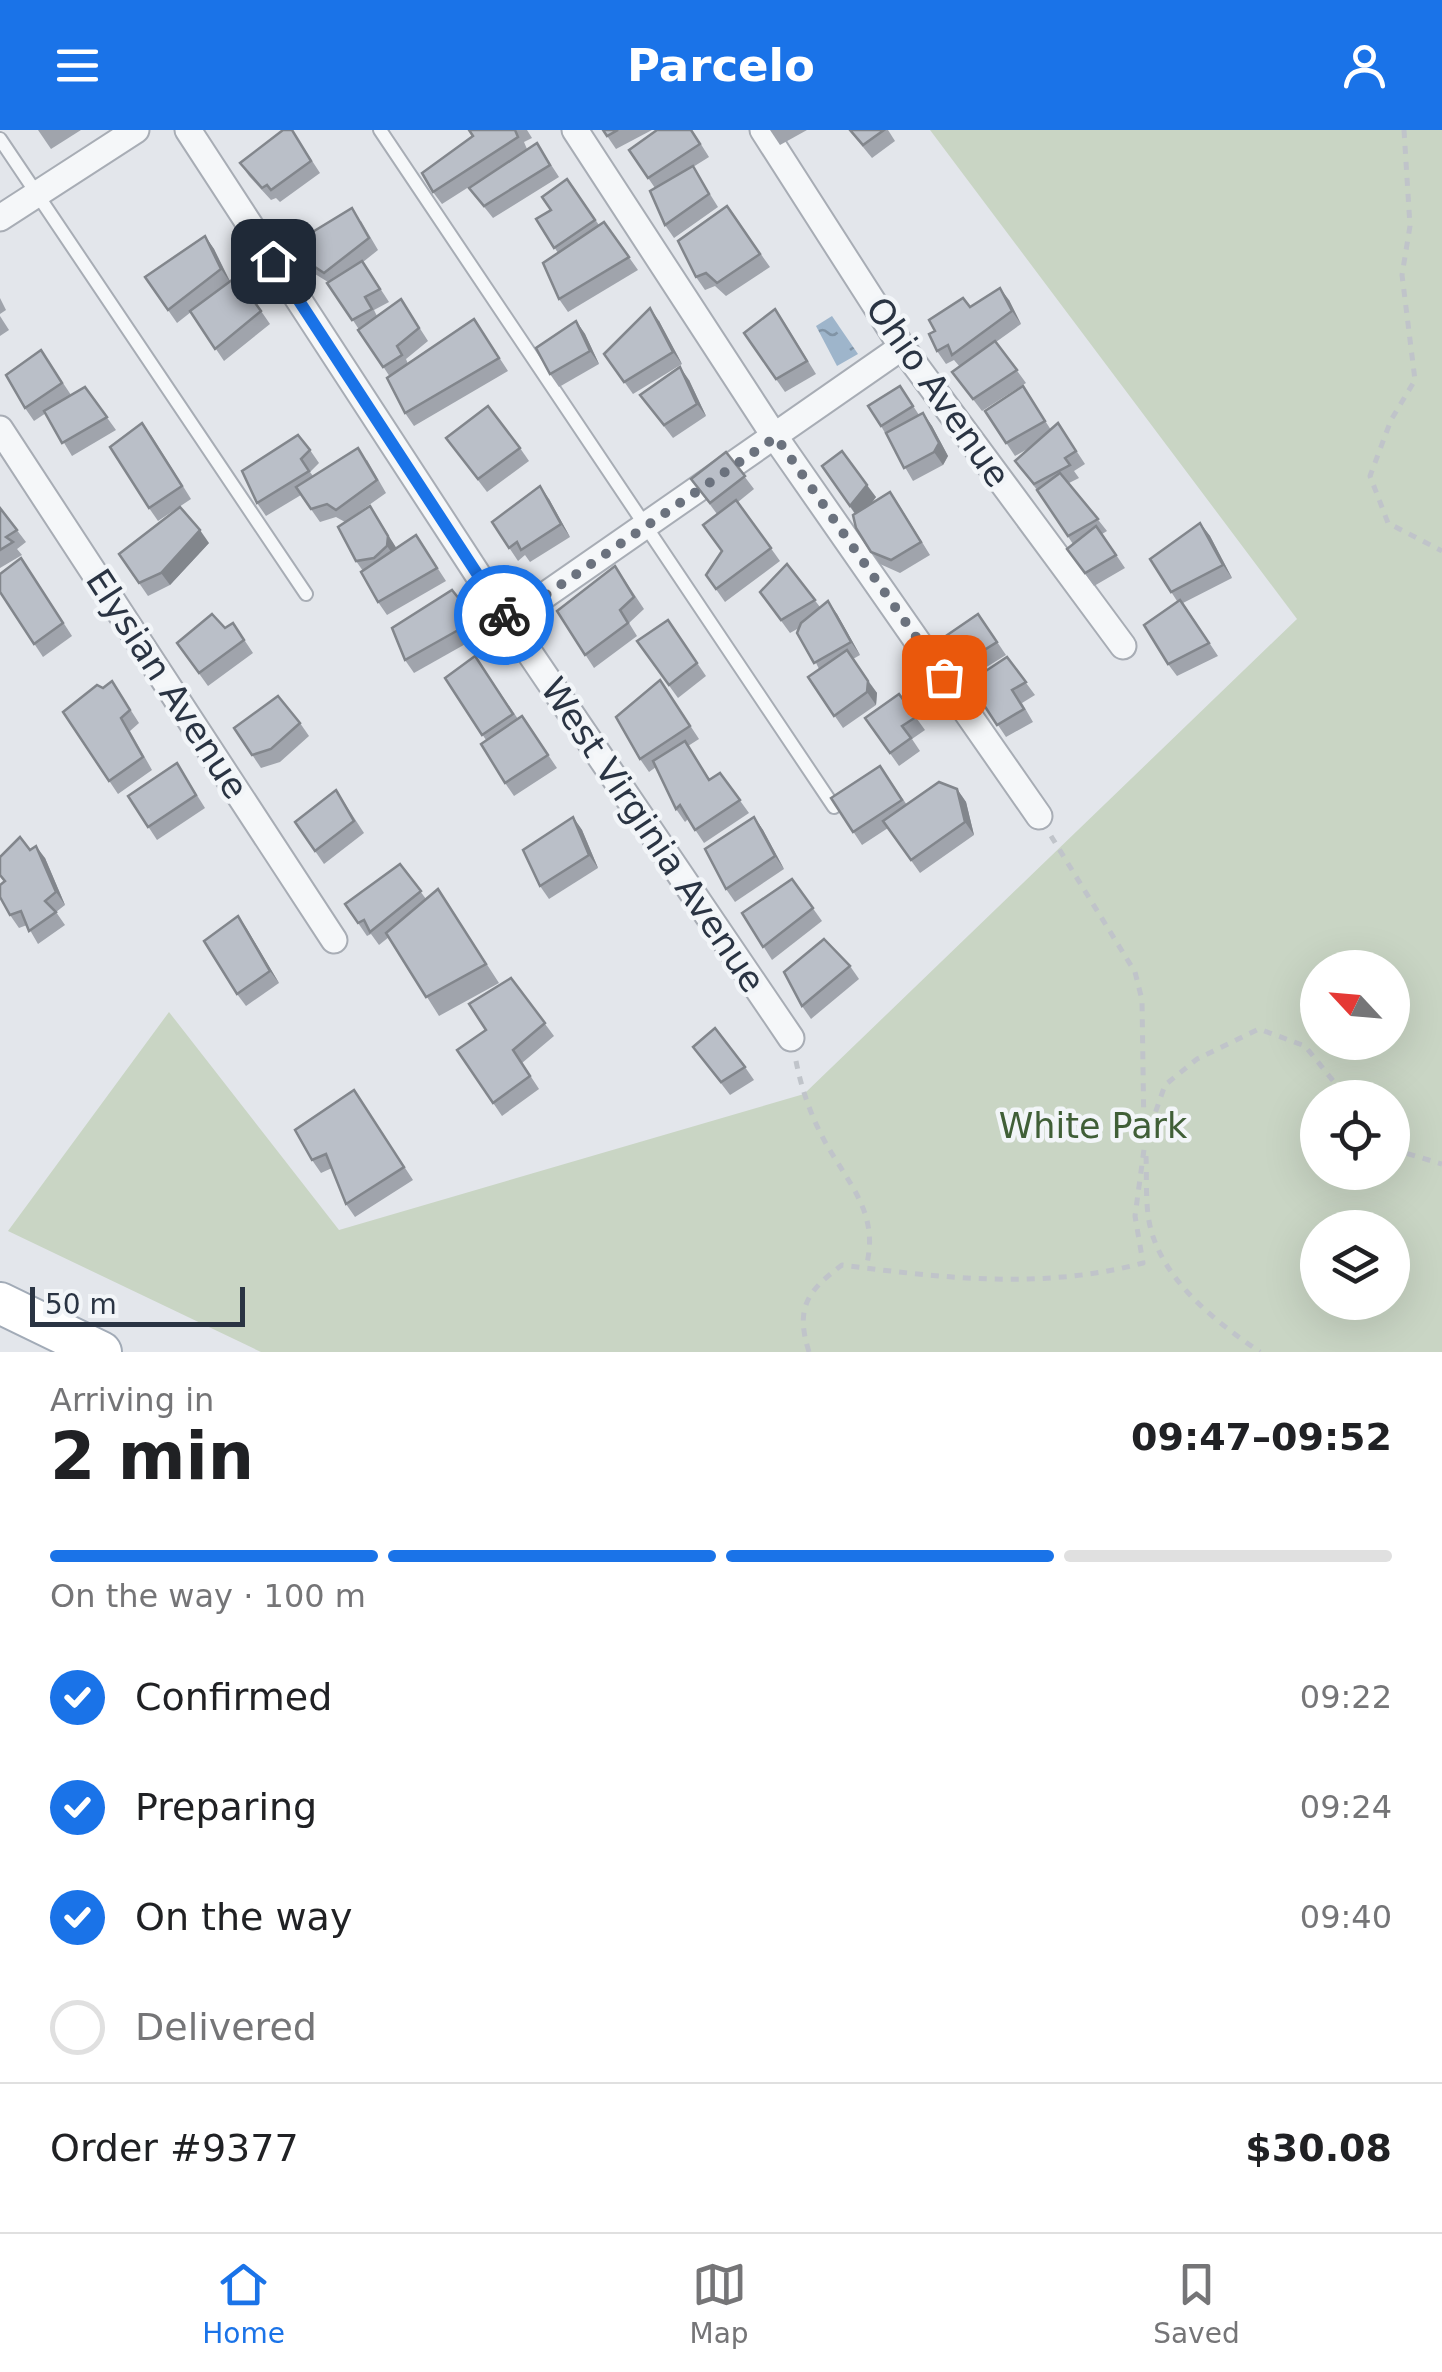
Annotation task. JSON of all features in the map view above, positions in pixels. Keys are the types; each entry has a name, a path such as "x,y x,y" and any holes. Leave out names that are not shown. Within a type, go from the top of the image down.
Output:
{"main road":[{"path":"0,1303 101,1352"}],"street":[{"path":"0,218 136,130"},
{"name":"West Virginia Avenue","path":"188,130 508,621 791,1038"},
{"path":"574,130 776,437 1039,816"},
{"name":"Ohio Avenue","path":"763,130 902,347 1124,646"},
{"path":"508,621 902,347"},
{"name":"Elysian Avenue","path":"0,429 334,940"}],"lane":[{"path":"380,130 834,807"},
{"path":"0,139 306,594"}],"path":[{"path":"1404,130 1410,226 1402,275 1415,380 1391,420 1370,476 1388,523 1442,551"},
{"path":"1039,816 1135,972 1142,1000 1150,1227 1172,1273 1217,1322 1260,1352"},
{"path":"808,1352 800,1326 812,1287 842,1265 969,1282 1107,1272 1143,1263 1135,1216 1145,1142 1165,1086 1196,1060 1259,1030 1304,1046 1332,1080"},
{"path":"791,1038 800,1084 822,1138 861,1193 869,1224 866,1268"},
{"path":"1410,1154 1442,1164"}],"green space":[{"name":"White Park","path":"930,130 1442,130 1442,1352 261,1352 8,1231 169,1012 339,1230 804,1094 1297,619"}],"water":[{"path":"832,316 858,354 837,366 816,326"}],"building":[{"path":"283,130 292,130 311,161 271,190 267,185 262,188 240,163"},
{"path":"469,130 515,130 518,137 433,192 422,173 473,136"},
{"path":"657,130 691,130 700,144 648,178 629,150"},
{"path":"850,130 884,130 863,145"},
{"path":"537,143 550,165 484,206 469,188"},
{"path":"693,166 709,194 665,225 650,191"},
{"path":"567,179 595,220 554,248 536,219 551,210 542,197"},
{"path":"727,206 760,254 717,283 706,273 696,277 678,241"},
{"path":"352,208 369,238 324,273 306,261 301,239"},
{"path":"604,222 629,257 559,299 543,263"},
{"path":"205,236 221,269 168,310 145,277"},
{"path":"362,261 380,289 365,297 372,309 352,320 327,283"},
{"path":"236,277 261,311 215,349 190,311"},
{"path":"1000,288 1012,311 952,355 948,345 937,351 929,334 935,331 929,320 963,298 970,307"},
{"path":"401,299 419,328 397,346 402,355 383,367 358,330"},
{"path":"650,308 673,352 624,382 604,354"},
{"path":"775,309 807,361 776,379 744,333"},
{"path":"474,319 499,358 405,413 387,378"},
{"path":"576,321 590,351 550,374 536,348"},
{"path":"995,341 1017,370 973,399 952,372"},
{"path":"41,350 62,383 25,408 6,375"},
{"path":"680,367 697,404 664,425 640,395"},
{"path":"900,386 913,406 881,426 868,406"},
{"path":"1023,386 1045,421 1006,443 985,411"},
{"path":"85,387 107,417 62,443 44,411"},
{"path":"488,406 520,448 478,479 446,438"},
{"path":"923,413 939,443 934,452 904,468 886,433"},
{"path":"142,423 182,486 149,508 110,447"},
{"path":"1058,423 1076,451 1065,458 1070,465 1034,484 1015,461"},
{"path":"298,435 310,450 301,459 309,471 257,503 242,471"},
{"path":"358,448 377,480 336,510 327,504 311,509 296,487"},
{"path":"842,451 867,485 850,506 822,466"},
{"path":"726,452 745,476 710,503 691,479"},
{"path":"1060,473 1098,519 1068,536 1037,490"},
{"path":"540,486 561,524 521,550 517,542 509,548 492,522"},
{"path":"890,492 921,542 891,560 871,552 853,515"},
{"path":"736,500 771,548 716,589 706,575 722,551 703,525"},
{"path":"370,506 388,536 387,546 374,558 356,561 338,527"},
{"path":"180,507 200,530 161,573 139,583 119,554"},
{"path":"0,508 17,530 6,537 13,542 0,550"},
{"path":"1200,523 1223,565 1171,592 1150,559"},
{"path":"1096,526 1116,555 1085,573 1067,549"},
{"path":"416,535 437,568 378,602 361,572"},
{"path":"21,558 63,623 34,644 0,592 0,574"},
{"path":"787,564 815,600 781,620 760,592"},
{"path":"615,566 634,597 620,610 628,623 585,655 557,611"},
{"path":"452,590 476,620 405,660 392,628"},
{"path":"1180,600 1209,643 1168,664 1144,625"},
{"path":"828,601 851,642 814,663 797,633 801,623"},
{"path":"212,614 225,628 233,623 244,640 199,673 177,643"},
{"path":"978,614 997,642 955,668 937,642"},
{"path":"668,620 697,663 669,685 637,641"},
{"path":"847,650 868,681 867,692 834,716 808,677"},
{"path":"475,656 513,714 482,735 445,678"},
{"path":"1007,657 1026,682 1012,690 1024,709 997,725 969,682"},
{"path":"660,680 690,726 640,759 616,717"},
{"path":"112,681 130,710 121,718 143,757 109,781 63,712 97,685 103,688"},
{"path":"899,694 916,717 902,726 911,738 890,753 865,718"},
{"path":"278,696 300,723 271,749 252,755 234,728"},
{"path":"522,716 548,755 505,783 481,744"},
{"path":"685,741 709,780 720,773 740,800 695,830 680,805 676,809 653,761"},
{"path":"177,763 196,795 148,827 128,796"},
{"path":"880,766 902,800 853,832 831,798"},
{"path":"939,782 957,789 965,822 911,860 883,821"},
{"path":"336,790 354,821 315,851 295,822"},
{"path":"573,817 589,855 540,886 523,850"},
{"path":"754,817 775,856 726,889 705,849"},
{"path":"20,837 30,850 36,846 56,892 45,901 56,912 29,931 21,911 10,915 0,897 0,885 5,881 0,875 0,857"},
{"path":"400,864 421,891 370,932 364,920 358,923 345,904"},
{"path":"792,879 813,908 763,947 742,913"},
{"path":"438,889 486,964 426,997 386,933"},
{"path":"238,916 270,971 237,994 204,941"},
{"path":"824,939 850,966 802,1006 784,972"},
{"path":"511,978 545,1023 513,1050 530,1076 493,1103 457,1050 486,1030 469,1004"},
{"path":"715,1028 745,1067 721,1082 693,1047"},
{"path":"354,1090 404,1167 346,1204 326,1154 312,1160 295,1130"}],"way so far":[{"path":"504,615 508,621 776,437 944,677"}],"route":[{"path":"273,261 504,615"}]}
